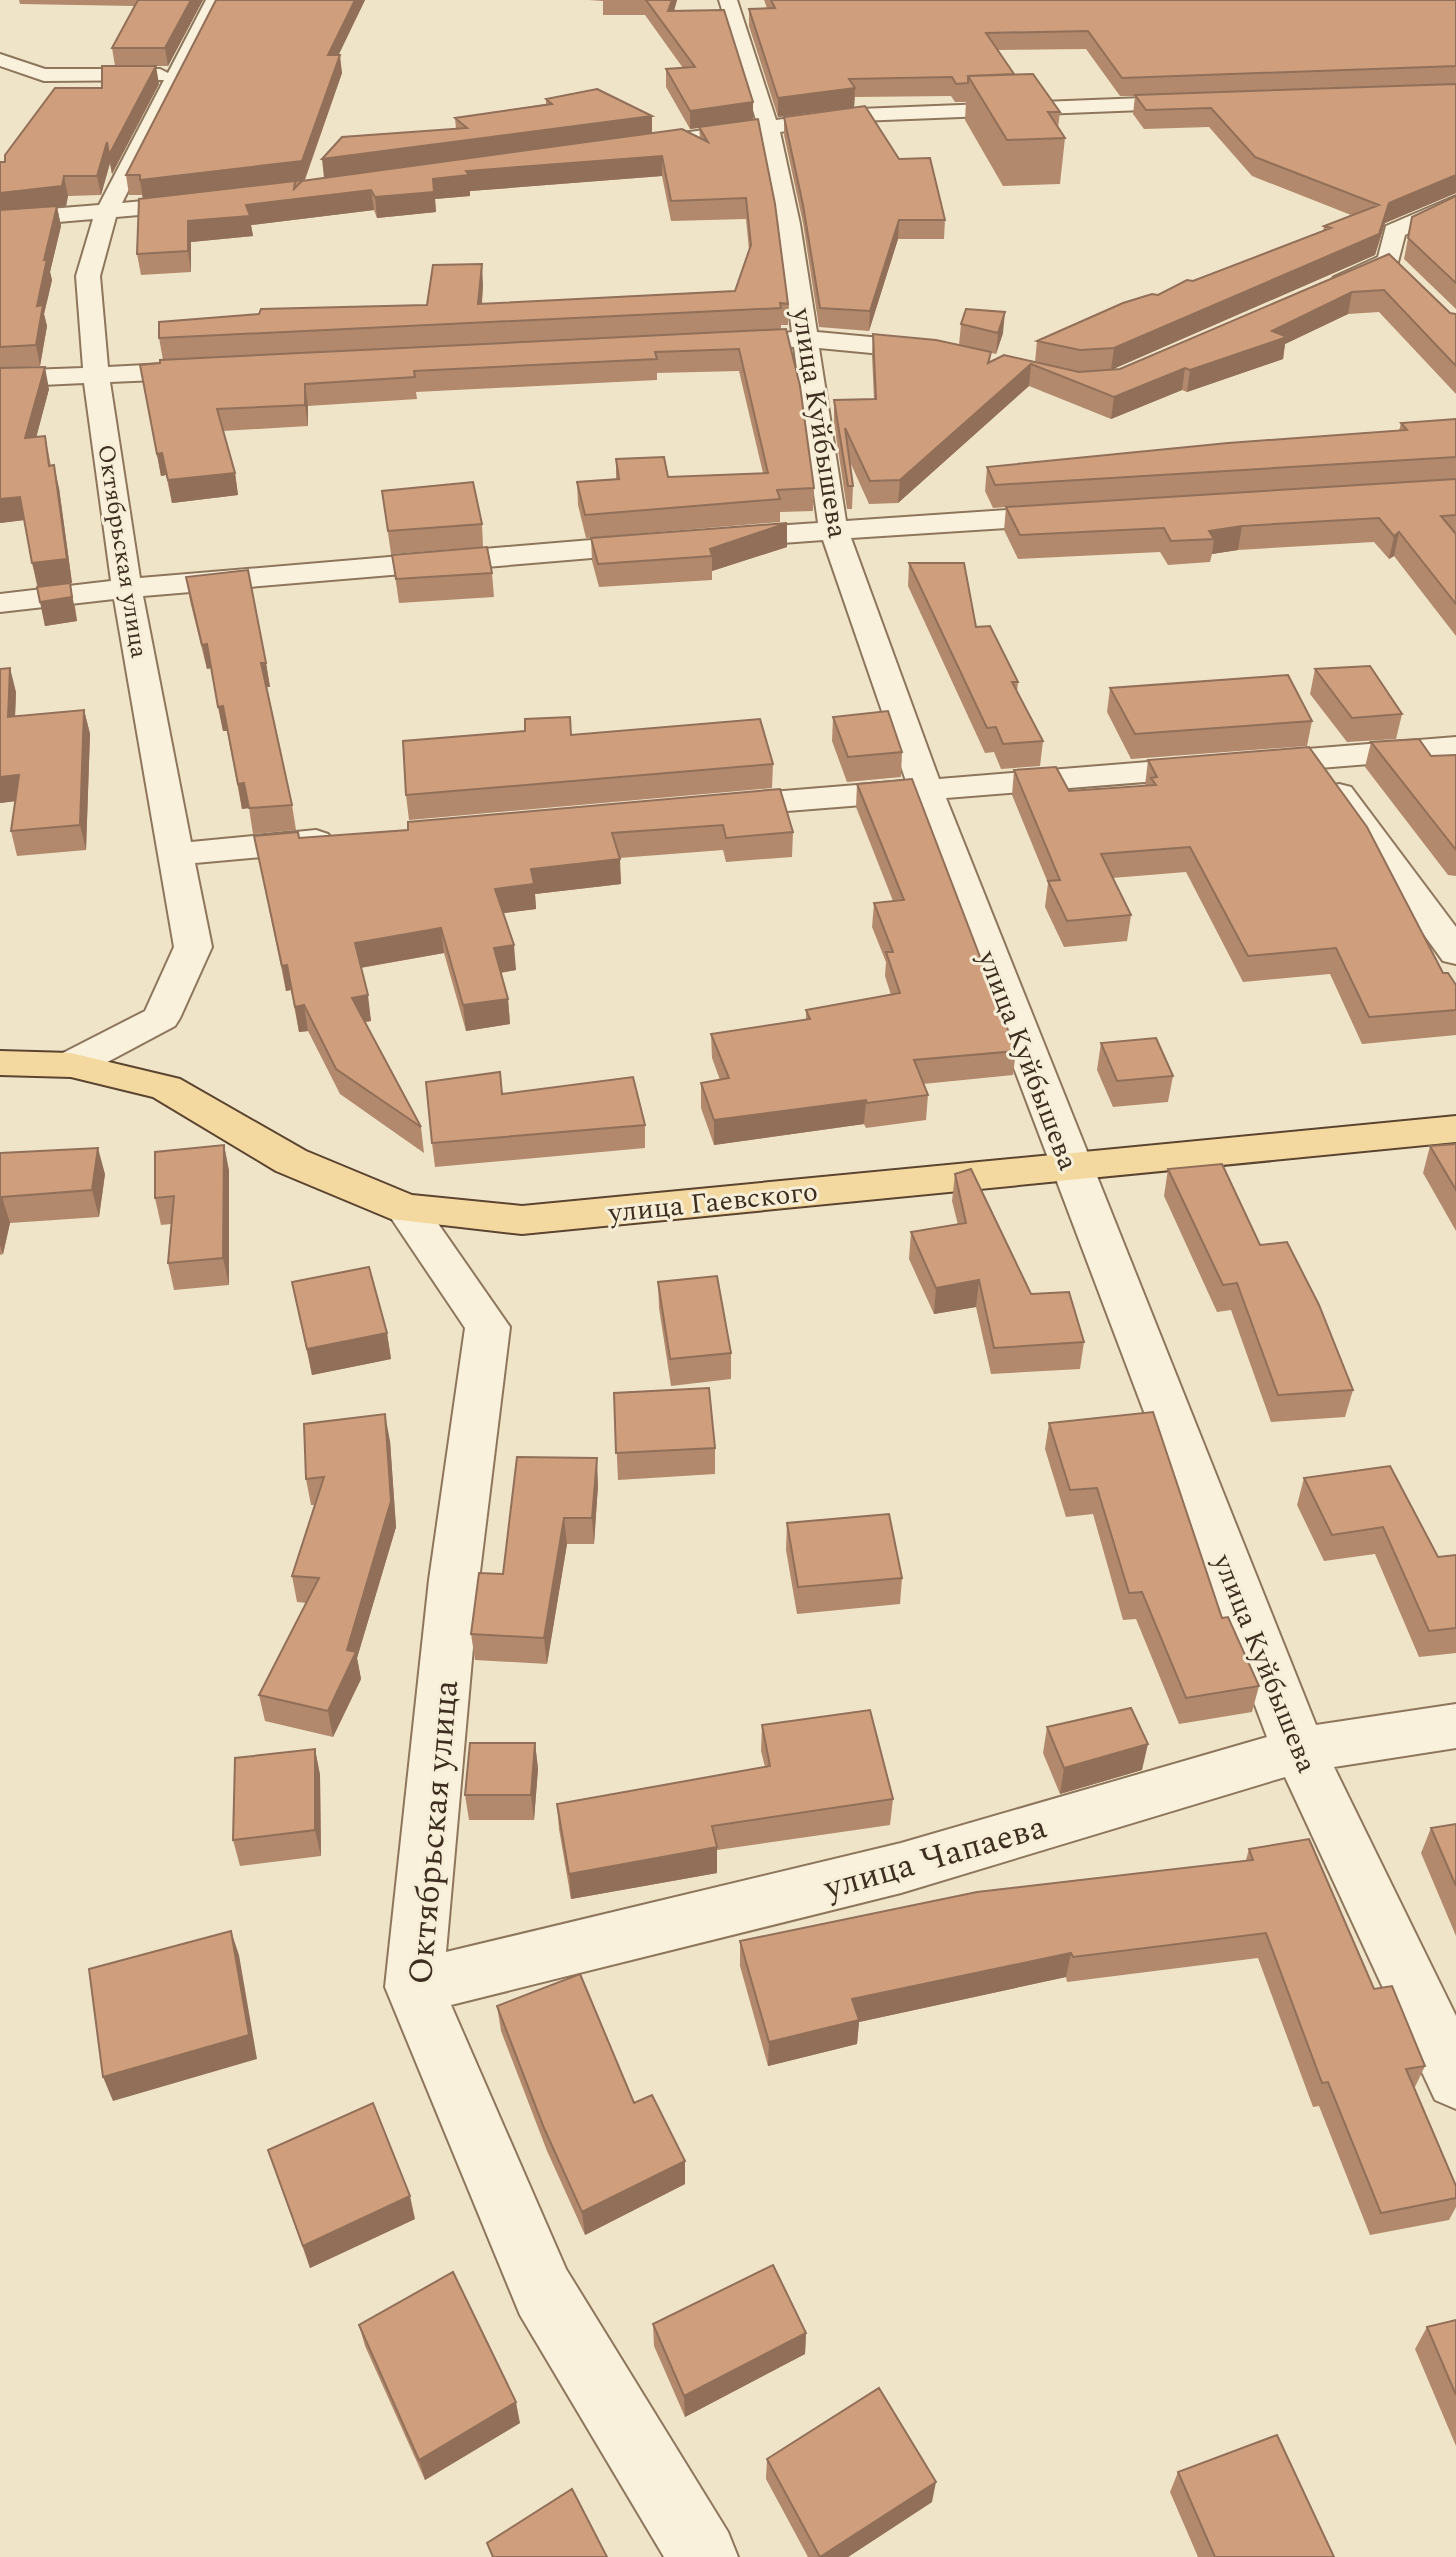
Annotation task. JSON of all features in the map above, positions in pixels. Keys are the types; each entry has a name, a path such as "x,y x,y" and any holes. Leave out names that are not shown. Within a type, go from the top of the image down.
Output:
{"main road":[{"name":"улица Гаевского","path":"0,1063 71,1065 166,1088 291,1161 406,1209 522,1220 1069,1164 1456,1129"}],"street":[{"name":"Октябрьская улица","path":"71,1065 161,1018 193,947 127,588 96,376 88,276 106,213 215,0"},
{"name":"улица Куйбышева","path":"728,0 768,126 789,224 833,529 925,788 1299,1750 1456,2080"},
{"path":"0,60 20,64 31,72 44,75 175,75"},
{"path":"612,149 859,115 1215,101"},
{"path":"0,220 106,213 214,201"},
{"path":"1389,261 1394,231 1456,203"},
{"path":"1389,261 1411,283"},
{"path":"1318,292 1389,261"},
{"path":"760,341 807,339 935,351 963,358"},
{"path":"0,379 222,369"},
{"path":"0,603 127,588 684,541 1089,513"},
{"path":"690,809 1456,747"},
{"path":"1313,757 1456,953"},
{"path":"175,854 347,839"},
{"name":"Октябрьская улица","path":"406,1209 488,1327 454,1580 414,1987 543,2292 703,2557"},
{"name":"улица Чапаева","path":"414,1987 901,1868 1299,1750 1456,1726"}],"building":[{"path":"138,0 191,0 165,48 112,48"},
{"path":"216,0 355,0 328,55 340,55 302,161 140,180 140,175 126,175"},
{"path":"646,0 672,0 668,11 724,10 753,102 690,111 666,69 695,67"},
{"path":"771,0 1456,0 1456,66 1122,78 1088,31 986,33 1014,74 968,76 968,83 956,84 952,77 849,79 855,88 778,98 749,9 775,8"},
{"path":"102,66 156,66 109,155 107,142 97,176 64,176 62,186 0,193 0,162 5,162 5,155 55,88 102,88"},
{"path":"1033,74 1060,112 1048,112 1065,138 1007,140 968,76"},
{"path":"1456,84 1456,175 1389,203 1379,234 1114,348 1080,350 1037,341 1123,303 1158,295 1187,280 1193,281 1331,228 1324,226 1379,205 1255,157 1211,108 1146,110 1135,95"},
{"path":"597,89 652,116 322,159 342,137 467,128 455,118 552,104 546,99"},
{"path":"865,106 899,159 930,158 945,220 899,220 870,311 820,308 784,117"},
{"path":"758,119 775,204 788,304 780,303 781,308 159,338 159,322 259,314 261,309 427,305 433,265 482,264 478,304 735,291 751,245 746,198 671,201 662,156 466,171 469,175 433,179 434,192 375,197 371,190 246,205 250,216 188,221 188,251 137,254 139,199 295,181 294,189 302,181 682,129 708,142 699,127"},
{"path":"1456,196 1456,283 1408,238 1412,217"},
{"path":"57,206 37,306 43,305 36,345 0,347 0,210"},
{"path":"1389,254 1450,313 1456,314 1456,366 1384,290 1352,292 1272,331 1287,337 1190,370 1185,368 1114,397 1031,364 900,480 870,481 845,428 853,486 848,486 834,400 876,399 873,334 936,340 991,352 988,363 1004,355 1079,372 1120,369"},
{"path":"966,309 1005,312 998,333 961,324"},
{"path":"786,329 800,386 814,488 777,490 780,499 585,515 577,482 619,479 616,459 664,457 668,477 768,473 739,349 655,352 657,359 414,371 415,377 305,384 305,405 217,409 235,473 168,480 162,453 157,454 140,365 160,363 160,360"},
{"path":"45,367 25,438 45,436 49,466 54,465 67,559 32,563 20,497 0,499 0,368"},
{"path":"1456,419 1456,457 995,485 987,467 1228,443 1407,430 1401,423"},
{"path":"1456,479 1456,515 1441,516 1456,534 1456,604 1399,532 1394,536 1379,518 1242,526 1209,531 1214,539 1171,541 1164,528 1020,535 1006,507"},
{"path":"473,482 482,524 388,531 382,491"},
{"path":"787,523 710,549 712,556 598,564 591,538"},
{"path":"487,547 492,573 396,579 392,555"},
{"path":"909,563 964,563 976,627 990,626 1018,682 1012,682 1043,741 1003,744 996,727 987,728"},
{"path":"248,570 266,663 261,663 292,805 249,808 244,783 238,784 223,706 218,707 207,644 202,645 186,577"},
{"path":"70,583 72,597 40,602 37,587"},
{"path":"1370,666 1402,714 1352,718 1315,669"},
{"path":"10,668 8,717 84,710 80,825 11,831 19,775 0,777 0,669"},
{"path":"1288,675 1312,721 1135,734 1110,688"},
{"path":"888,711 902,752 848,757 833,717"},
{"path":"570,717 571,735 760,719 773,764 406,795 403,741 525,731 525,719"},
{"path":"1419,739 1431,756 1456,755 1456,850 1371,742"},
{"path":"1309,747 1367,827 1443,973 1448,973 1456,985 1456,1010 1369,1017 1336,948 1248,956 1190,847 1101,854 1131,915 1067,921 1048,881 1060,880 1014,770 1056,767 1069,791 1156,785 1151,778 1157,777 1148,760"},
{"path":"912,779 1016,1051 914,1060 928,1095 714,1120 701,1083 729,1078 711,1034 810,1019 806,1010 900,993 886,952 893,952 874,903 904,900 857,784"},
{"path":"780,789 793,832 726,838 723,825 612,833 620,859 531,869 534,884 495,889 514,945 494,948 508,999 463,1005 441,928 355,943 368,995 352,998 421,1127 336,1069 304,1005 295,1007 287,965 282,966 254,836 298,832 299,838 408,830 408,822"},
{"path":"1156,1038 1173,1076 1117,1081 1101,1043"},
{"path":"500,1072 502,1094 633,1077 645,1125 432,1143 426,1082"},
{"path":"1456,1144 1456,1190 1430,1146"},
{"path":"224,1145 223,1258 168,1263 174,1196 155,1198 155,1152"},
{"path":"98,1148 92,1190 2,1197 0,1205 0,1153"},
{"path":"1222,1164 1260,1245 1287,1242 1319,1305 1353,1390 1278,1395 1237,1283 1223,1285 1168,1169"},
{"path":"971,1169 1031,1294 1069,1292 1084,1342 994,1348 979,1280 936,1288 911,1232 966,1223 955,1174"},
{"path":"369,1267 387,1333 307,1349 292,1282"},
{"path":"717,1276 731,1353 670,1359 658,1282"},
{"path":"709,1388 715,1448 616,1453 614,1393"},
{"path":"1153,1412 1222,1618 1228,1617 1259,1686 1186,1698 1142,1592 1129,1593 1097,1488 1070,1490 1049,1423"},
{"path":"385,1414 391,1501 347,1650 356,1652 328,1711 259,1695 319,1578 292,1576 324,1477 306,1479 304,1424"},
{"path":"517,1457 597,1458 592,1518 564,1518 544,1638 471,1634 479,1573 503,1574"},
{"path":"1390,1466 1438,1557 1456,1555 1456,1628 1429,1631 1383,1527 1332,1535 1304,1478"},
{"path":"889,1514 902,1578 798,1587 787,1523"},
{"path":"1131,1708 1148,1744 1064,1768 1047,1727"},
{"path":"870,1710 893,1799 712,1826 717,1847 569,1874 557,1804 770,1766 762,1725"},
{"path":"470,1743 535,1743 531,1795 465,1795"},
{"path":"315,1749 315,1830 233,1840 235,1758"},
{"path":"1456,1824 1456,1886 1431,1828"},
{"path":"1309,1839 1374,1989 1392,1986 1425,2066 1406,2069 1456,2186 1456,2198 1381,2213 1328,2082 1322,2083 1266,1933 1073,1957 1071,1953 852,1999 859,2020 769,2042 740,1941 977,1892 1253,1860 1249,1849"},
{"path":"231,1931 249,2035 103,2077 89,1969"},
{"path":"580,1974 634,2103 652,2095 685,2161 582,2212 544,2128 497,2006"},
{"path":"373,2103 410,2196 303,2246 268,2150"},
{"path":"773,2265 806,2333 684,2396 653,2324"},
{"path":"453,2272 516,2402 419,2460 359,2325"},
{"path":"1456,2320 1456,2395 1427,2327"},
{"path":"879,2388 936,2482 820,2557 767,2459"},
{"path":"1277,2435 1334,2557 1215,2557 1178,2472"},
{"path":"572,2489 607,2557 493,2557 487,2543"}]}
